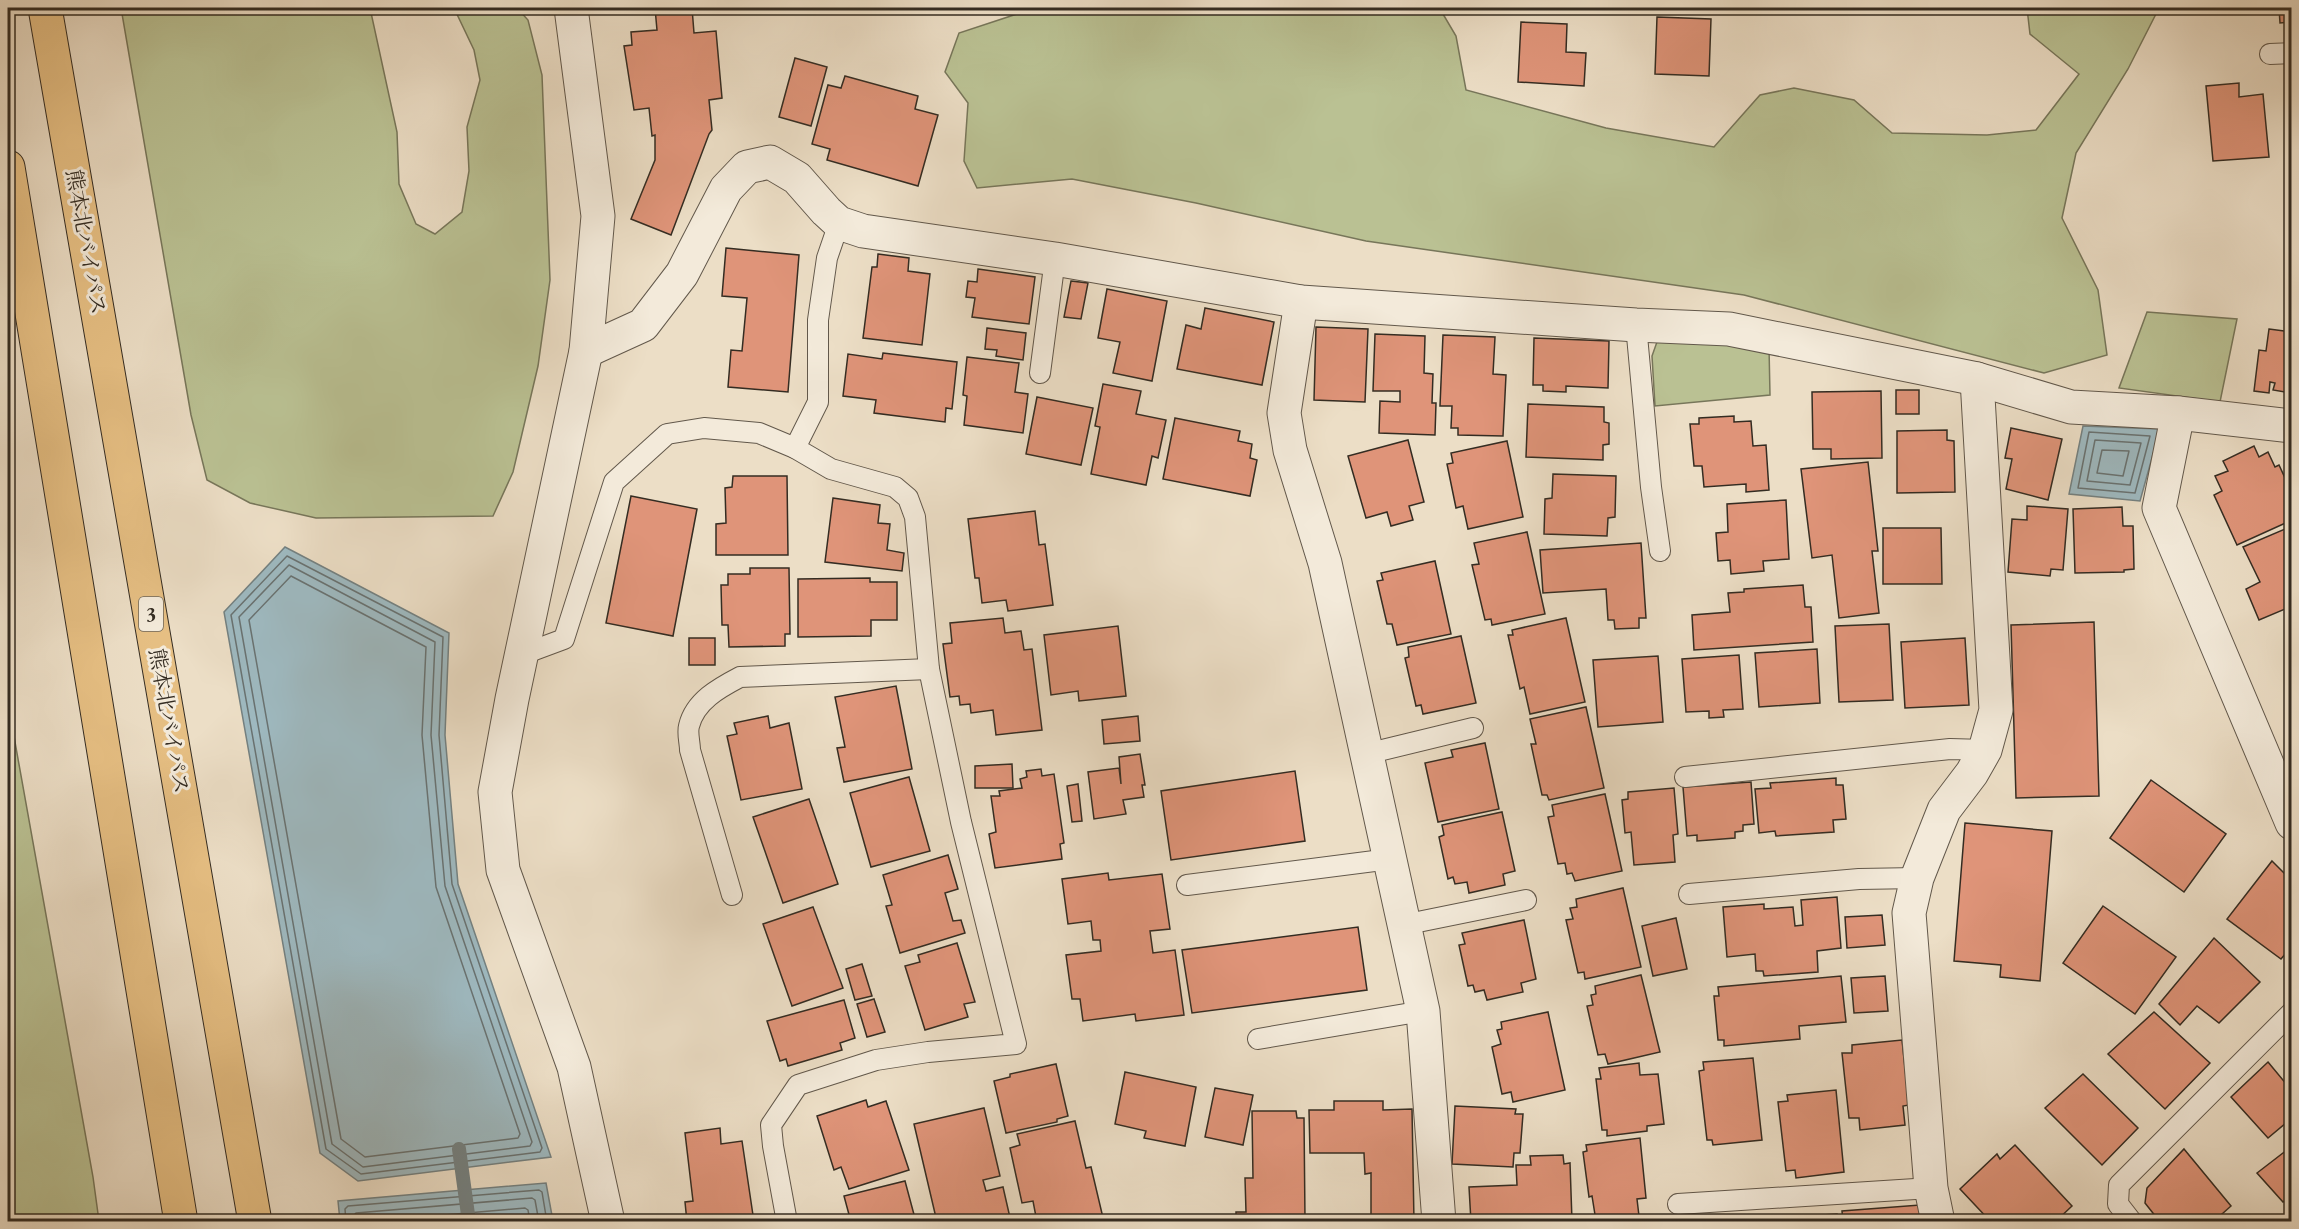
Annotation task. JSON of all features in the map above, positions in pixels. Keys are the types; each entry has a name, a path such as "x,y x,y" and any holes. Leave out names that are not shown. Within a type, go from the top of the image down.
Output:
{"highway":[{"name":"熊本北バイパス","path":"45,8 255,1221"},
{"path":"8,167 181,1221"}],"street":[{"path":"571,8 598,216 586,351 521,655 495,792 503,870 574,1067 608,1221"},
{"path":"586,351 643,325 682,274 726,189 747,167 770,162 797,178 825,211 839,223 863,231 1054,260 1301,302 1636,325 1729,328 1977,379 2071,407 2178,413 2292,426"},
{"path":"1301,302 1284,413 1290,450 1325,563 1423,1011 1439,1221"},
{"path":"1938,1221 1931,1188 1909,913 1917,878 1944,810 1972,773 1985,750 1996,710 1977,379"},
{"path":"2178,413 2159,507 2292,823"}],"lane":[{"path":"2270,54 2292,53"},
{"path":"795,448 818,402 818,320 827,258 839,223"},
{"path":"1040,373 1054,260"},
{"path":"1636,325 1651,487 1660,551"},
{"path":"521,655 564,639 614,482 666,434 704,428 759,433 795,448 831,470 895,487 908,498 915,518 929,669 961,822 1016,1044 928,1052 876,1060 798,1085 771,1125 772,1146 787,1221"},
{"path":"732,895 690,750 688,727 698,707 716,690 740,677 929,669"},
{"path":"1366,754 1473,728"},
{"path":"1685,777 1950,749 1985,750"},
{"path":"1187,885 1390,859"},
{"path":"1689,894 1859,879 1917,878"},
{"path":"1403,925 1526,900"},
{"path":"1258,1038 1423,1011"},
{"path":"2132,1221 2118,1203 2119,1185 2292,1012"},
{"path":"1678,1204 1931,1188"}],"green space":[{"path":"121,8 370,8 397,132 399,184 416,224 435,234 462,212 469,171 467,127 480,80 474,50 454,8 517,8 528,20 542,75 550,280 538,366 513,472 493,516 316,518 250,503 207,480 191,415"},
{"path":"1029,8 1422,8 1443,14 1456,36 1466,90 1606,128 1714,147 1760,95 1794,88 1854,100 1892,133 1987,135 2036,130 2079,74 2030,34 2027,8 2159,8 2128,69 2076,153 2062,218 2098,290 2107,355 2044,373 1744,295 1366,241 1196,203 1072,179 977,188 964,161 968,103 945,72 959,33 1026,11"},
{"path":"2147,312 2237,319 2220,402 2119,388"},
{"path":"1658,339 1769,347 1770,395 1655,406 1652,356"},
{"path":"8,703 99,1221 14,1221 8,1211"}],"water":[{"path":"2083,426 2160,429 2140,501 2069,494"},
{"path":"285,547 449,633 445,735 458,884 551,1157 358,1181 320,1153 224,612"},
{"path":"546,1183 553,1221 340,1221 338,1201"}],"building":[{"path":"655,8 692,8 694,33 716,31 722,98 709,100 712,130 671,235 631,219 655,160 655,135 652,136 649,108 634,110 624,46 632,45 631,32 657,30"},
{"path":"2279,8 2292,8 2292,22 2280,23"},
{"path":"1657,17 1711,19 1709,76 1655,74"},
{"path":"1521,22 1567,24 1566,52 1586,53 1584,86 1518,82"},
{"path":"795,58 827,67 811,126 779,117"},
{"path":"845,76 918,96 915,109 938,115 918,186 827,160 830,149 812,144 828,85 841,88"},
{"path":"2239,83 2239,97 2263,94 2269,157 2213,161 2206,86"},
{"path":"726,248 799,255 788,392 728,387 731,350 742,351 747,298 722,296"},
{"path":"878,254 909,258 908,271 930,274 922,345 863,338 872,267 877,267"},
{"path":"978,269 1035,277 1029,324 972,317 975,298 966,297 968,281 977,282"},
{"path":"1071,281 1088,283 1081,319 1064,317"},
{"path":"1107,289 1167,301 1152,381 1113,373 1120,342 1098,338"},
{"path":"1205,308 1274,322 1262,385 1177,369 1186,325 1201,329"},
{"path":"1316,327 1368,329 1365,402 1314,400"},
{"path":"987,328 1026,333 1023,360 996,356 997,350 985,349"},
{"path":"2269,329 2292,332 2292,416 2289,415 2291,393 2273,390 2275,383 2270,382 2269,393 2254,391 2259,350 2266,351"},
{"path":"1375,334 1425,336 1424,373 1433,374 1432,403 1436,403 1435,435 1379,433 1380,401 1400,402 1400,391 1373,391"},
{"path":"1443,335 1495,337 1493,374 1506,375 1503,436 1458,435 1458,428 1451,428 1452,406 1440,406"},
{"path":"1534,338 1609,341 1608,388 1566,386 1566,392 1543,391 1543,385 1533,385"},
{"path":"883,353 957,362 952,409 946,408 945,422 874,413 876,400 843,396 848,354 882,359"},
{"path":"967,357 1019,363 1015,392 1028,394 1023,433 964,425 967,396 963,395"},
{"path":"1103,384 1141,391 1136,414 1166,420 1158,458 1152,456 1146,485 1091,474 1100,427 1095,426"},
{"path":"1896,390 1919,390 1919,414 1896,414"},
{"path":"1881,391 1882,458 1831,459 1831,449 1813,449 1812,392"},
{"path":"1037,397 1093,408 1081,465 1026,454"},
{"path":"1528,404 1604,407 1604,422 1609,423 1609,444 1603,445 1603,460 1526,457"},
{"path":"1734,416 1734,422 1751,421 1753,446 1766,445 1769,490 1746,492 1746,484 1704,487 1702,466 1694,466 1690,424 1699,424 1699,418"},
{"path":"1175,418 1240,431 1238,441 1252,444 1250,458 1257,460 1250,496 1163,479"},
{"path":"2011,428 2062,439 2048,500 2006,489 2012,459 2005,458"},
{"path":"1947,430 1947,440 1954,441 1955,492 1897,493 1897,431"},
{"path":"1408,440 1424,502 1409,506 1413,520 1391,526 1387,512 1366,518 1348,456"},
{"path":"1507,441 1523,517 1468,529 1463,506 1456,508 1447,464 1453,463 1451,453"},
{"path":"2254,446 2259,457 2268,452 2275,467 2279,465 2292,493 2292,520 2237,545 2214,495 2222,491 2215,476 2228,471 2223,461"},
{"path":"1868,462 1878,551 1872,551 1879,613 1839,618 1832,555 1812,558 1801,469"},
{"path":"1553,474 1616,476 1615,517 1608,518 1607,536 1544,534 1545,499 1552,498"},
{"path":"733,476 787,476 788,555 716,555 716,524 726,523 725,488 732,487"},
{"path":"631,496 697,509 673,636 606,623"},
{"path":"833,498 880,505 878,523 890,524 887,550 904,553 902,571 825,562"},
{"path":"1786,500 1789,559 1763,561 1764,571 1731,574 1730,560 1718,561 1716,533 1728,532 1727,504"},
{"path":"2027,506 2068,509 2063,570 2051,569 2050,576 2008,572 2012,519 2027,520"},
{"path":"2122,507 2123,526 2133,526 2134,569 2124,570 2124,572 2075,573 2073,509"},
{"path":"1035,511 1039,545 1045,544 1053,605 1008,611 1006,600 982,603 979,578 975,578 968,519"},
{"path":"2292,526 2292,606 2259,620 2246,589 2260,582 2243,547"},
{"path":"1883,528 1941,528 1942,584 1883,584"},
{"path":"1527,532 1545,614 1492,625 1491,619 1485,620 1472,565 1479,564 1474,543"},
{"path":"1641,543 1646,618 1639,618 1639,628 1615,629 1614,620 1608,620 1606,589 1543,593 1540,550"},
{"path":"1435,561 1451,634 1397,645 1392,624 1387,624 1377,581 1383,580 1381,573"},
{"path":"750,568 789,568 790,634 785,634 785,646 729,647 728,625 722,625 721,585 728,585 728,574 750,574"},
{"path":"870,578 870,582 897,582 897,620 871,620 871,636 798,637 798,579"},
{"path":"1803,585 1805,607 1811,607 1813,642 1694,650 1692,615 1730,612 1728,593 1744,592 1744,589"},
{"path":"1003,618 1005,633 1021,631 1024,650 1032,649 1042,730 996,735 993,710 971,713 970,704 960,705 959,696 950,697 943,644 952,643 950,623"},
{"path":"1566,618 1585,702 1530,714 1524,687 1520,689 1508,635 1513,635 1512,630"},
{"path":"2094,622 2099,796 2016,798 2011,625"},
{"path":"1889,624 1893,700 1839,702 1835,626"},
{"path":"1118,626 1126,696 1079,701 1078,691 1051,695 1044,635"},
{"path":"1461,636 1476,703 1423,714 1421,705 1416,706 1405,658 1409,657 1408,647"},
{"path":"689,638 715,638 715,665 689,665"},
{"path":"1965,638 1969,705 1905,708 1901,642"},
{"path":"1817,649 1820,703 1759,707 1755,653"},
{"path":"1739,655 1743,709 1723,710 1724,717 1709,718 1709,711 1686,712 1682,659"},
{"path":"1658,656 1663,722 1598,727 1593,660"},
{"path":"896,686 912,769 844,782 837,748 845,747 835,697"},
{"path":"1586,707 1604,788 1549,800 1547,795 1542,795 1531,744 1536,744 1530,719"},
{"path":"768,716 770,728 789,723 802,789 741,800 727,736 737,734 734,723"},
{"path":"1138,716 1140,741 1104,744 1102,720"},
{"path":"1485,743 1499,809 1438,822 1425,763 1453,757 1451,750"},
{"path":"1140,754 1145,785 1142,785 1144,797 1123,800 1126,814 1094,819 1088,772 1119,768 1121,784 1119,757"},
{"path":"1012,764 1013,788 975,788 975,766"},
{"path":"1041,769 1042,776 1054,774 1064,843 1060,844 1062,859 995,868 989,834 996,832 991,796 1000,796 999,791 1022,788 1020,779 1027,777 1026,771"},
{"path":"1295,771 1305,841 1171,860 1161,791"},
{"path":"909,777 930,851 871,867 850,793"},
{"path":"1836,778 1836,785 1843,785 1846,819 1833,820 1834,832 1776,836 1775,831 1759,833 1755,789 1771,788 1770,783"},
{"path":"2151,780 2226,834 2184,892 2110,838"},
{"path":"1751,782 1754,824 1743,825 1743,831 1735,832 1735,838 1697,841 1697,835 1687,836 1683,787"},
{"path":"1078,784 1082,821 1072,822 1067,786"},
{"path":"1674,788 1678,834 1673,835 1675,862 1634,865 1631,832 1625,833 1622,800 1628,799 1628,792"},
{"path":"1605,794 1622,871 1575,881 1572,873 1567,874 1565,863 1558,864 1548,817 1554,816 1552,805"},
{"path":"809,799 838,884 783,903 753,817"},
{"path":"1502,812 1515,871 1503,874 1505,885 1469,893 1467,882 1455,884 1453,877 1448,879 1439,837 1444,835 1442,825"},
{"path":"1965,823 2052,831 2040,981 2000,977 2001,965 1954,961"},
{"path":"948,855 958,889 945,893 953,921 961,920 965,933 900,953 886,906 892,905 883,875"},
{"path":"2272,861 2292,881 2292,946 2281,959 2227,919"},
{"path":"1108,873 1109,880 1162,874 1170,929 1150,931 1153,953 1175,950 1184,1015 1136,1021 1135,1014 1083,1021 1080,999 1072,999 1066,955 1101,951 1100,940 1093,940 1091,921 1068,924 1062,879"},
{"path":"1623,888 1641,967 1585,979 1584,972 1578,973 1566,920 1573,919 1570,908 1577,907 1576,899"},
{"path":"1837,897 1841,948 1817,951 1818,972 1764,976 1763,971 1756,971 1755,954 1727,957 1723,907 1764,904 1764,909 1793,907 1795,926 1803,925 1801,900"},
{"path":"2103,906 2176,957 2135,1014 2063,963"},
{"path":"813,907 843,988 792,1006 763,924"},
{"path":"1882,915 1885,945 1847,948 1845,917"},
{"path":"1676,918 1687,969 1653,976 1642,926"},
{"path":"1524,920 1536,979 1521,983 1523,992 1487,1000 1484,990 1475,992 1473,985 1468,986 1459,945 1465,944 1462,933"},
{"path":"1358,927 1367,990 1192,1013 1182,950"},
{"path":"2214,938 2260,982 2219,1023 2197,1006 2180,1025 2159,1004"},
{"path":"957,943 975,1002 964,1004 968,1017 925,1030 905,966 920,962 918,955"},
{"path":"862,964 872,996 855,1000 846,969"},
{"path":"1641,975 1660,1052 1608,1064 1605,1054 1598,1055 1587,1006 1593,1005 1591,995 1596,994 1595,986"},
{"path":"1841,976 1846,1022 1799,1026 1800,1039 1724,1046 1724,1040 1718,1040 1714,996 1719,996 1718,987"},
{"path":"1885,976 1888,1011 1854,1013 1851,978"},
{"path":"874,999 885,1032 867,1037 857,1004"},
{"path":"844,1000 855,1038 840,1043 842,1050 788,1066 786,1059 780,1061 767,1021"},
{"path":"1548,1012 1565,1090 1513,1102 1511,1092 1502,1094 1492,1047 1501,1044 1497,1030 1502,1029 1501,1022"},
{"path":"2154,1012 2210,1063 2165,1109 2108,1054"},
{"path":"1902,1040 1909,1105 1903,1106 1905,1125 1860,1130 1859,1118 1849,1118 1842,1053 1852,1053 1852,1045"},
{"path":"1753,1058 1762,1140 1713,1145 1712,1140 1707,1140 1699,1071 1704,1070 1703,1062"},
{"path":"2268,1062 2292,1091 2292,1118 2268,1138 2231,1097"},
{"path":"1639,1063 1640,1075 1658,1074 1664,1124 1647,1126 1647,1131 1607,1136 1607,1130 1602,1130 1596,1079 1601,1079 1599,1068"},
{"path":"1056,1064 1068,1116 1057,1119 1057,1122 1006,1133 994,1081 1010,1077 1010,1074"},
{"path":"1125,1072 1196,1087 1185,1146 1144,1138 1146,1131 1115,1124"},
{"path":"2083,1074 2138,1128 2102,1165 2045,1108"},
{"path":"1215,1088 1253,1095 1243,1145 1205,1137"},
{"path":"1836,1090 1844,1172 1796,1178 1795,1170 1786,1171 1778,1102 1788,1101 1787,1095"},
{"path":"866,1100 868,1107 886,1101 909,1170 849,1189 841,1167 834,1170 817,1116"},
{"path":"1334,1101 1383,1101 1383,1110 1412,1109 1414,1222 1371,1222 1371,1173 1365,1174 1364,1153 1310,1153 1309,1110 1334,1110"},
{"path":"1455,1106 1516,1109 1515,1114 1523,1114 1520,1153 1514,1153 1513,1167 1452,1164"},
{"path":"984,1108 1000,1176 983,1180 986,1191 1003,1187 1011,1222 937,1222 914,1124"},
{"path":"1252,1111 1296,1111 1297,1118 1304,1118 1305,1219 1236,1222 1236,1212 1246,1212 1245,1178 1253,1178"},
{"path":"1075,1121 1086,1168 1091,1167 1104,1222 1037,1222 1033,1201 1022,1203 1010,1148 1020,1145 1017,1134"},
{"path":"720,1128 721,1144 742,1141 754,1222 687,1222 685,1202 693,1201 685,1133"},
{"path":"1640,1138 1646,1198 1637,1199 1639,1216 1596,1221 1592,1196 1589,1197 1583,1152 1587,1151 1586,1145"},
{"path":"2015,1145 2072,1206 2055,1222 1991,1222 1960,1189 1997,1154 2000,1159"},
{"path":"2292,1146 2292,1197 2283,1202 2257,1173"},
{"path":"2184,1149 2231,1206 2213,1222 2160,1222 2145,1203 2147,1188"},
{"path":"1563,1155 1564,1164 1570,1163 1572,1221 1471,1222 1469,1187 1517,1185 1516,1165 1531,1165 1530,1156"},
{"path":"905,1181 916,1222 851,1222 844,1196"},
{"path":"1920,1205 1922,1222 1843,1222 1842,1211"},
{"path":"1837,1214 1837,1222 1775,1222 1775,1218"},
{"path":"1744,1219 1744,1222 1709,1222"}],"waterway":[{"path":"459,1149 469,1222"}]}
